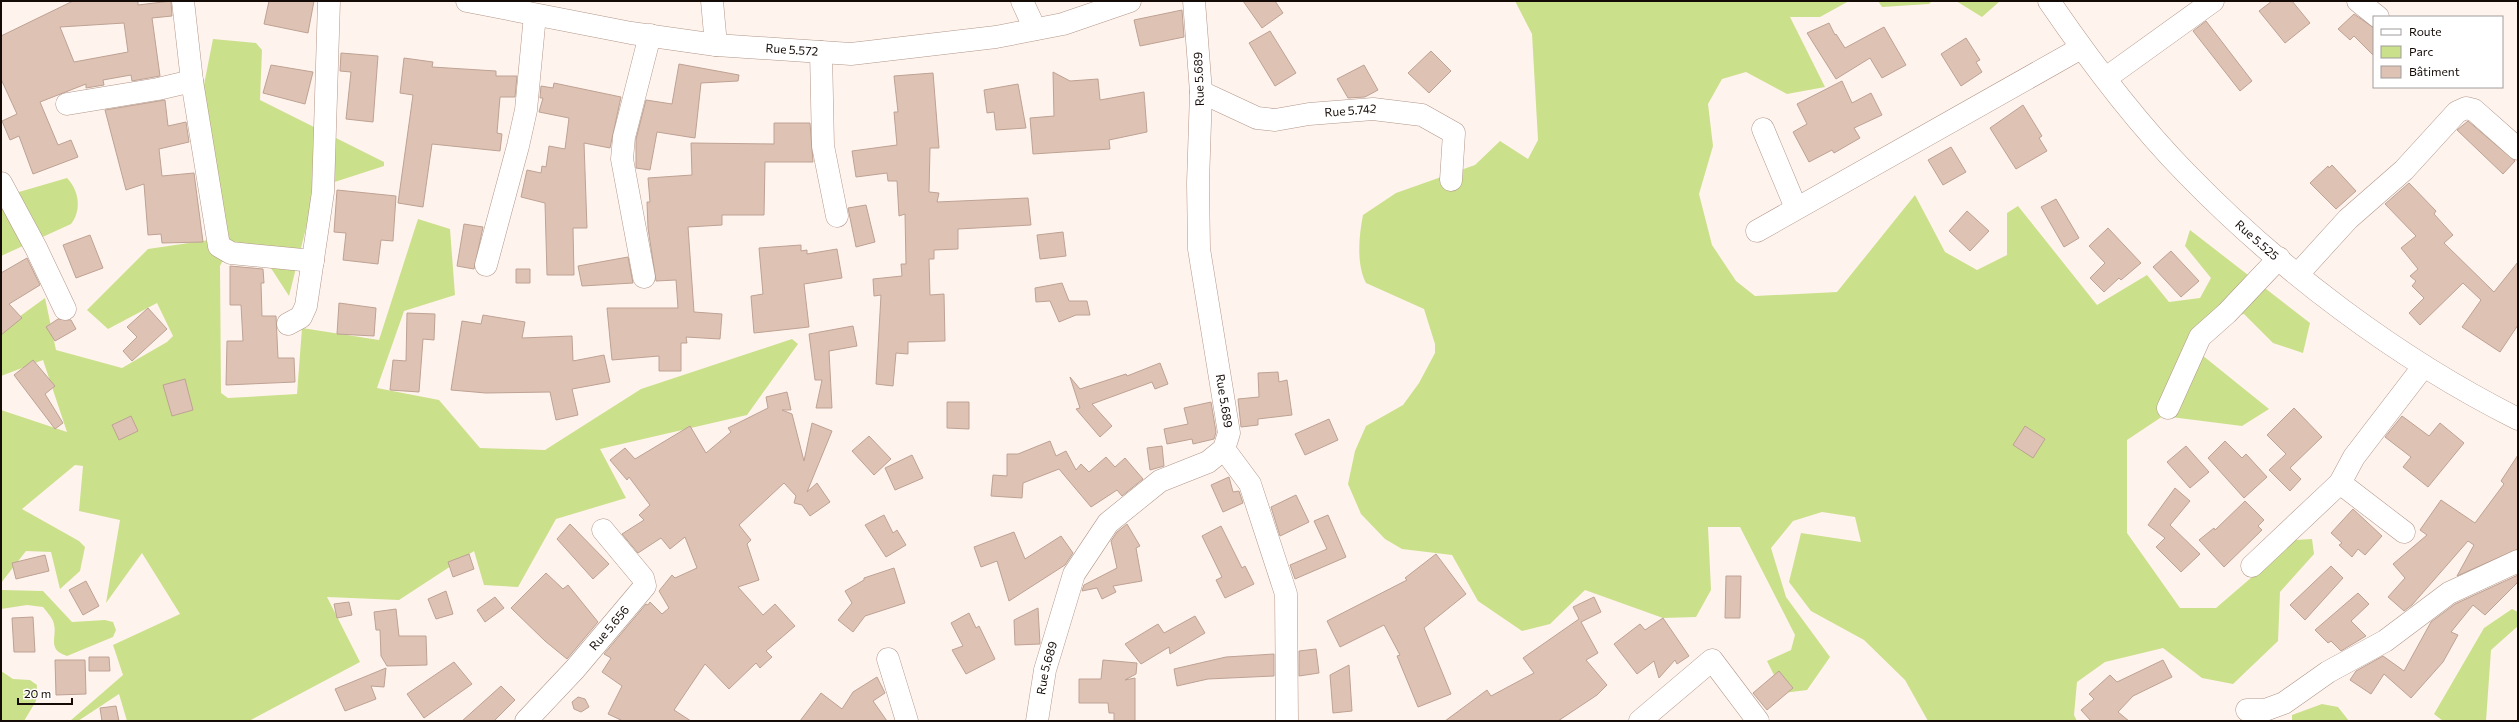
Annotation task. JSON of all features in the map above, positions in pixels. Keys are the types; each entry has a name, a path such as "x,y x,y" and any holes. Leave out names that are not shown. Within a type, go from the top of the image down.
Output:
{"street":[{"path":"183,1 192,81 219,246 231,253 313,261"},
{"path":"288,324 301,317 306,306 323,192 329,1"},
{"name":"Rue 5.572","path":"467,1 535,15 716,45 868,54 1064,24 1123,3"},
{"path":"712,1 716,45"},
{"path":"1022,1 1035,29"},
{"name":"Rue 5.689","path":"1037,721 1045,670 1074,574 1108,524 1160,482 1208,462 1224,449 1229,433 1199,250 1198,183 1201,92 1194,1"},
{"name":"Rue 5.525","path":"2048,1 2081,48 2139,120 2185,173 2279,258 2378,336 2423,367 2472,396 2518,420"},
{"path":"2106,78 2213,1"},
{"path":"2358,1 2377,16"},
{"path":"486,265 518,146 526,110 535,15"},
{"path":"644,277 622,159 624,137 650,35"},
{"path":"1757,231 2081,48"},
{"path":"821,52 823,146 837,216"},
{"path":"67,104 192,81"},
{"name":"Rue 5.742","path":"1201,92 1257,118 1275,120 1309,114 1373,110 1422,115 1454,133 1451,180"},
{"path":"2298,274 2348,219 2404,170 2457,112 2466,108 2474,110 2518,149"},
{"path":"1763,128 1796,208"},
{"path":"1,183 36,248 65,309"},
{"path":"2168,408 2200,337 2227,313 2279,258"},
{"path":"2252,566 2340,483 2354,457 2423,367"},
{"path":"1224,449 1250,484 1286,594 1287,721"},
{"path":"2340,483 2404,532"},
{"name":"Rue 5.656","path":"526,721 575,668 645,586 643,578 603,530"},
{"path":"2246,710 2265,710 2284,703 2328,672 2385,641 2449,593 2518,561"},
{"path":"888,659 907,721"},
{"path":"1640,721 1712,660 1758,721"}],"green space":[{"path":"1515,1 1849,1 1820,17 1790,17 1825,87 1787,94 1746,72 1722,79 1708,104 1713,146 1699,194 1712,245 1736,281 1755,296 1837,292 1915,195 1945,252 1977,270 2007,255 2007,213 2018,206 2097,305 2147,275 2169,302 2200,298 2211,278 2185,246 2190,230 2310,323 2303,353 2273,343 2244,314 2204,323 2197,351 2269,409 2242,426 2163,416 2127,440 2127,533 2180,608 2216,608 2295,540 2312,539 2314,554 2280,592 2278,641 2233,684 2202,678 2163,648 2105,662 2077,682 2074,715 2077,721 1928,721 1905,680 1864,640 1811,611 1789,582 1801,533 1861,542 1855,517 1822,512 1793,521 1771,548 1786,597 1830,657 1807,690 1783,693 1767,661 1791,650 1795,635 1740,527 1708,527 1711,590 1696,617 1663,618 1585,590 1550,624 1522,631 1478,601 1452,555 1402,549 1385,539 1361,514 1348,484 1355,451 1366,426 1403,405 1419,383 1435,353 1435,344 1424,309 1366,283 1361,267 1359,249 1363,215 1396,193 1475,165 1500,141 1528,159 1538,140 1532,34"},
{"path":"1878,1 1932,1 1929,4 1882,7"},
{"path":"1956,1 2000,1 1982,17"},
{"path":"213,39 256,43 262,50 260,100 384,162 384,166 316,188 289,296 267,262 222,262 220,266 221,393 228,398 297,394 302,328 379,340 418,219 450,229 455,295 404,311 377,388 439,400 480,448 545,450 641,389 792,339 798,344 747,415 600,449 626,498 556,519 518,587 484,585 474,551 399,600 327,597 360,662 249,721 127,721 119,694 78,721 70,721 123,675 113,645 180,614 142,553 106,603 120,520 79,511 83,466 75,465 22,509 79,541 85,547 80,571 60,589 51,552 26,551 1,583 1,410 67,432 43,360 1,376 1,330 45,298 56,350 122,368 167,342 173,336 157,303 108,329 87,310 148,249 216,239 199,110"},
{"path":"67,178 74,188 78,200 77,213 71,224 1,256 1,181 19,192"},
{"path":"1,590 43,591 72,622 105,620 113,622 116,630 113,637 67,656 56,650 54,646 55,632 53,621 43,607 27,605 1,609"},
{"path":"2512,609 2518,612 2518,626 2491,650 2486,721 2443,721 2434,714 2484,628"},
{"path":"1,671 13,679 30,680 37,685 36,701 24,721 1,721"},
{"path":"2322,704 2338,707 2349,721 2292,721 2292,715"}],"building":[{"path":"73,1 138,1 138,5 171,1 172,16 152,18 160,76 132,81 131,75 103,80 104,85 86,88 86,84 40,102 58,145 71,140 78,157 33,174 19,136 10,140 2,121 17,114 1,79 1,36","holes":["124,23 128,52 74,62 60,27"]},
{"path":"269,1 314,1 308,33 264,24"},
{"path":"1243,1 1275,1 1283,13 1262,28"},
{"path":"2272,1 2292,1 2310,23 2285,43 2259,11"},
{"path":"1182,10 1184,37 1140,46 1134,20"},
{"path":"2354,14 2373,27 2373,55 2354,36 2350,40 2338,29"},
{"path":"2206,21 2252,81 2240,91 2193,31"},
{"path":"1829,23 1835,35 1836,34 1845,48 1884,27 1906,65 1882,78 1870,58 1836,79 1807,33"},
{"path":"1270,31 1296,73 1275,86 1249,43"},
{"path":"1966,38 1980,60 1976,62 1982,72 1961,86 1941,54"},
{"path":"1431,51 1451,71 1429,93 1408,73"},
{"path":"341,53 378,56 373,122 346,119 351,72 340,71"},
{"path":"404,58 433,62 432,67 496,71 496,76 517,76 515,97 500,97 497,133 502,134 500,151 432,144 423,207 398,203 413,95 400,93"},
{"path":"679,64 739,75 738,81 701,83 695,138 657,132 650,170 636,168 636,139 646,100 672,104"},
{"path":"271,65 313,72 305,104 263,93"},
{"path":"1364,65 1378,90 1365,97 1348,98 1337,79"},
{"path":"1053,72 1070,81 1098,79 1100,100 1144,92 1147,132 1109,140 1110,149 1033,154 1030,118 1054,116"},
{"path":"933,73 939,148 930,148 929,192 939,193 937,202 1028,198 1031,225 958,229 958,249 934,250 934,259 929,259 930,295 944,294 945,341 908,342 908,354 896,353 893,386 876,384 881,295 874,296 873,279 902,276 901,264 906,264 905,214 899,216 897,181 888,181 887,173 856,177 852,151 897,145 894,112 898,112 894,76"},
{"path":"1842,81 1852,103 1871,93 1882,115 1854,128 1860,138 1834,153 1832,150 1809,162 1793,132 1807,124 1797,104"},
{"path":"554,83 621,97 610,148 584,143 587,228 573,228 574,275 547,275 545,203 521,197 527,170 541,173 542,166 546,167 549,146 565,149 569,118 539,112 543,98 540,98 541,86 553,88"},
{"path":"1018,84 1026,128 996,130 994,112 987,113 984,90"},
{"path":"165,100 168,126 186,122 189,142 159,149 162,176 194,173 203,242 162,243 161,234 148,235 144,184 126,190 105,110"},
{"path":"2023,105 2042,136 2039,138 2047,151 2016,169 1990,128"},
{"path":"2468,121 2515,161 2503,174 2457,130"},
{"path":"774,123 810,123 813,162 765,162 764,215 722,215 722,225 688,227 694,312 722,314 720,339 686,337 687,343 681,343 681,371 659,371 659,356 612,360 607,308 678,308 676,280 656,281 648,228 647,202 650,202 648,178 692,175 691,143 774,144"},
{"path":"1951,147 1966,172 1943,185 1928,160"},
{"path":"2332,165 2356,191 2336,209 2310,183 2328,166 2329,168"},
{"path":"2409,183 2436,211 2434,214 2453,235 2444,243 2494,292 2518,262 2518,325 2500,352 2462,327 2481,300 2463,283 2420,325 2409,313 2424,298 2412,286 2416,281 2410,276 2418,269 2401,248 2416,236 2385,204"},
{"path":"337,190 396,196 393,241 381,240 378,264 343,260 346,233 334,232"},
{"path":"2056,199 2079,238 2064,247 2041,207"},
{"path":"866,205 875,242 856,247 848,208"},
{"path":"1967,211 1989,231 1970,251 1949,231"},
{"path":"464,224 483,227 474,269 457,266"},
{"path":"2108,228 2141,263 2121,280 2119,278 2104,292 2090,278 2105,263 2089,246"},
{"path":"1063,232 1066,256 1040,259 1037,235"},
{"path":"90,235 103,268 76,278 63,245"},
{"path":"801,245 801,251 807,250 807,254 837,249 842,278 804,284 809,327 754,333 751,296 763,294 759,248"},
{"path":"2171,251 2199,281 2181,297 2153,267"},
{"path":"628,257 633,283 582,286 578,266"},
{"path":"27,258 40,285 9,304 22,318 1,335 1,273"},
{"path":"230,266 263,269 264,283 261,283 262,316 276,316 278,358 294,358 295,382 226,385 227,341 243,341 241,305 230,305"},
{"path":"516,269 530,269 530,283 516,283"},
{"path":"1062,283 1069,301 1087,301 1090,315 1076,315 1059,322 1050,301 1036,302 1035,288"},
{"path":"339,303 376,308 374,336 337,334"},
{"path":"148,308 167,329 132,361 123,351 137,337 127,327"},
{"path":"407,313 435,314 434,340 423,339 419,392 390,390 393,360 406,361"},
{"path":"483,315 525,322 522,338 572,336 573,361 604,355 610,382 572,389 578,415 556,420 550,392 486,393 451,390 462,321 481,324"},
{"path":"58,319 71,320 76,329 55,341 46,327"},
{"path":"853,326 857,346 829,351 832,408 816,408 822,380 815,380 809,334"},
{"path":"33,360 55,386 45,394 63,423 55,429 14,375"},
{"path":"1160,363 1168,384 1155,389 1152,382 1092,404 1112,426 1100,437 1076,409 1080,408 1070,377 1080,389 1126,374 1127,376"},
{"path":"1278,372 1279,382 1287,380 1292,415 1258,419 1258,425 1241,427 1238,399 1259,397 1258,373"},
{"path":"185,379 193,410 172,416 163,385"},
{"path":"787,392 791,410 782,410 792,414 804,461 812,423 832,431 807,492 817,483 830,502 810,516 802,505 794,503 796,496 784,483 739,525 751,540 747,544 759,580 738,587 763,615 775,604 795,626 766,651 772,657 760,668 756,663 729,689 705,664 674,710 691,721 623,721 608,714 622,686 602,672 611,658 604,654 646,604 648,605 650,602 662,614 669,608 659,591 672,575 675,578 697,568 685,537 670,549 661,538 638,553 622,534 644,520 639,515 650,505 629,477 627,480 610,460 625,448 635,459 690,426 706,453 731,432 728,428 768,408 766,397"},
{"path":"947,402 969,402 969,429 947,428"},
{"path":"1211,402 1216,432 1214,439 1193,444 1192,439 1167,444 1164,429 1188,424 1184,408"},
{"path":"2294,408 2322,437 2290,468 2301,479 2290,491 2269,470 2286,454 2267,435"},
{"path":"131,416 138,431 119,440 112,425"},
{"path":"2402,416 2429,436 2440,423 2464,443 2428,487 2403,467 2411,457 2385,437"},
{"path":"1329,419 1338,440 1305,455 1295,434"},
{"path":"2025,426 2045,439 2033,458 2013,445"},
{"path":"869,436 891,459 874,475 852,451"},
{"path":"1050,441 1056,456 1066,451 1076,470 1081,464 1089,472 1106,457 1115,467 1125,458 1143,479 1122,496 1117,490 1091,507 1059,469 1023,483 1022,498 991,496 993,475 1007,476 1007,454 1018,454"},
{"path":"2225,441 2242,458 2246,454 2267,477 2244,498 2208,458"},
{"path":"1162,446 1164,466 1150,470 1147,448"},
{"path":"2186,446 2209,472 2190,488 2167,462"},
{"path":"912,455 923,478 895,490 885,468"},
{"path":"2518,455 2518,549 2457,576 2474,545 2468,541 2412,605 2404,611 2388,597 2405,578 2393,564 2427,535 2420,530 2441,500 2475,523 2504,484 2501,481"},
{"path":"1229,477 1233,492 1239,491 1243,503 1223,512 1211,485"},
{"path":"2175,488 2190,501 2170,525 2200,554 2181,572 2156,547 2165,538 2148,525"},
{"path":"1296,495 1309,522 1280,536 1271,507"},
{"path":"2245,501 2264,520 2258,526 2262,530 2224,567 2199,540 2214,528 2215,530"},
{"path":"2353,509 2382,536 2365,555 2358,549 2352,557 2339,545 2342,543 2331,533"},
{"path":"884,515 893,533 897,530 906,545 886,557 865,525"},
{"path":"1328,515 1346,557 1295,579 1290,565 1327,549 1314,521"},
{"path":"570,524 609,564 593,579 557,539"},
{"path":"1127,524 1140,546 1136,548 1142,581 1113,586 1116,592 1102,599 1097,588 1082,591 1084,585 1117,568 1111,541 1117,532"},
{"path":"1221,526 1242,568 1245,566 1254,584 1225,598 1216,580 1222,577 1202,536"},
{"path":"1014,532 1025,559 1061,536 1073,553 1065,565 1009,601 997,561 981,567 974,547"},
{"path":"469,554 474,569 453,577 448,562"},
{"path":"1436,554 1466,594 1424,628 1451,694 1418,707 1397,656 1400,655 1384,625 1340,647 1327,621 1407,580 1405,578"},
{"path":"45,555 49,571 16,579 12,563"},
{"path":"2331,566 2343,578 2305,620 2290,605"},
{"path":"894,568 905,603 865,616 853,632 838,620 852,603 845,591 864,580 864,578"},
{"path":"546,573 563,589 568,585 598,622 567,659 545,641 511,608"},
{"path":"2518,575 2518,582 2485,615 2473,605 2451,632 2458,635 2443,662 2411,698 2384,674 2371,694 2350,680 2356,671 2383,656 2404,671 2431,622 2455,604"},
{"path":"1726,576 1741,576 1740,618 1725,618"},
{"path":"86,581 99,606 83,615 69,590"},
{"path":"446,591 453,614 436,619 428,599"},
{"path":"2358,593 2369,604 2351,621 2366,636 2341,651 2331,641 2328,643 2315,630"},
{"path":"495,597 504,608 485,622 477,610"},
{"path":"1594,597 1601,612 1581,622 1598,653 1586,660 1607,685 1597,695 1558,721 1445,721 1487,690 1491,696 1534,673 1523,658 1579,619 1573,607"},
{"path":"349,602 352,615 337,618 334,604"},
{"path":"1038,608 1040,644 1015,645 1014,620"},
{"path":"396,609 399,636 426,636 427,665 387,666 381,656 380,630 376,630 374,612"},
{"path":"969,613 976,628 979,626 995,659 966,674 952,650 963,646 951,623"},
{"path":"1195,616 1205,633 1170,654 1169,647 1141,664 1125,644 1158,624 1164,633"},
{"path":"33,617 35,652 14,652 12,618"},
{"path":"1663,618 1689,656 1677,664 1675,660 1659,678 1654,661 1637,674 1614,644 1640,624 1645,630"},
{"path":"1316,649 1319,673 1299,676 1299,651"},
{"path":"1274,654 1274,676 1208,679 1177,686 1174,669 1226,657"},
{"path":"89,657 109,657 110,671 89,671"},
{"path":"55,660 85,660 86,694 56,695"},
{"path":"1103,660 1137,663 1136,674 1125,680 1135,678 1135,721 1114,721 1114,713 1109,713 1108,703 1079,703 1079,679 1101,679"},
{"path":"2163,660 2172,677 2133,696 2118,712 2129,721 2091,721 2081,710 2094,699 2089,694 2110,675 2117,682"},
{"path":"454,662 472,684 424,718 407,694"},
{"path":"1349,665 1352,711 1333,713 1330,675"},
{"path":"386,668 384,687 371,686 376,699 345,711 335,689"},
{"path":"1779,671 1793,688 1767,710 1753,693"},
{"path":"877,677 885,693 873,701 887,721 800,721 821,693 842,709 853,692"},
{"path":"501,686 515,700 494,721 462,721"},
{"path":"578,697 585,699 589,707 581,712 574,709 572,702"},
{"path":"116,706 119,721 102,721 100,708"}]}
